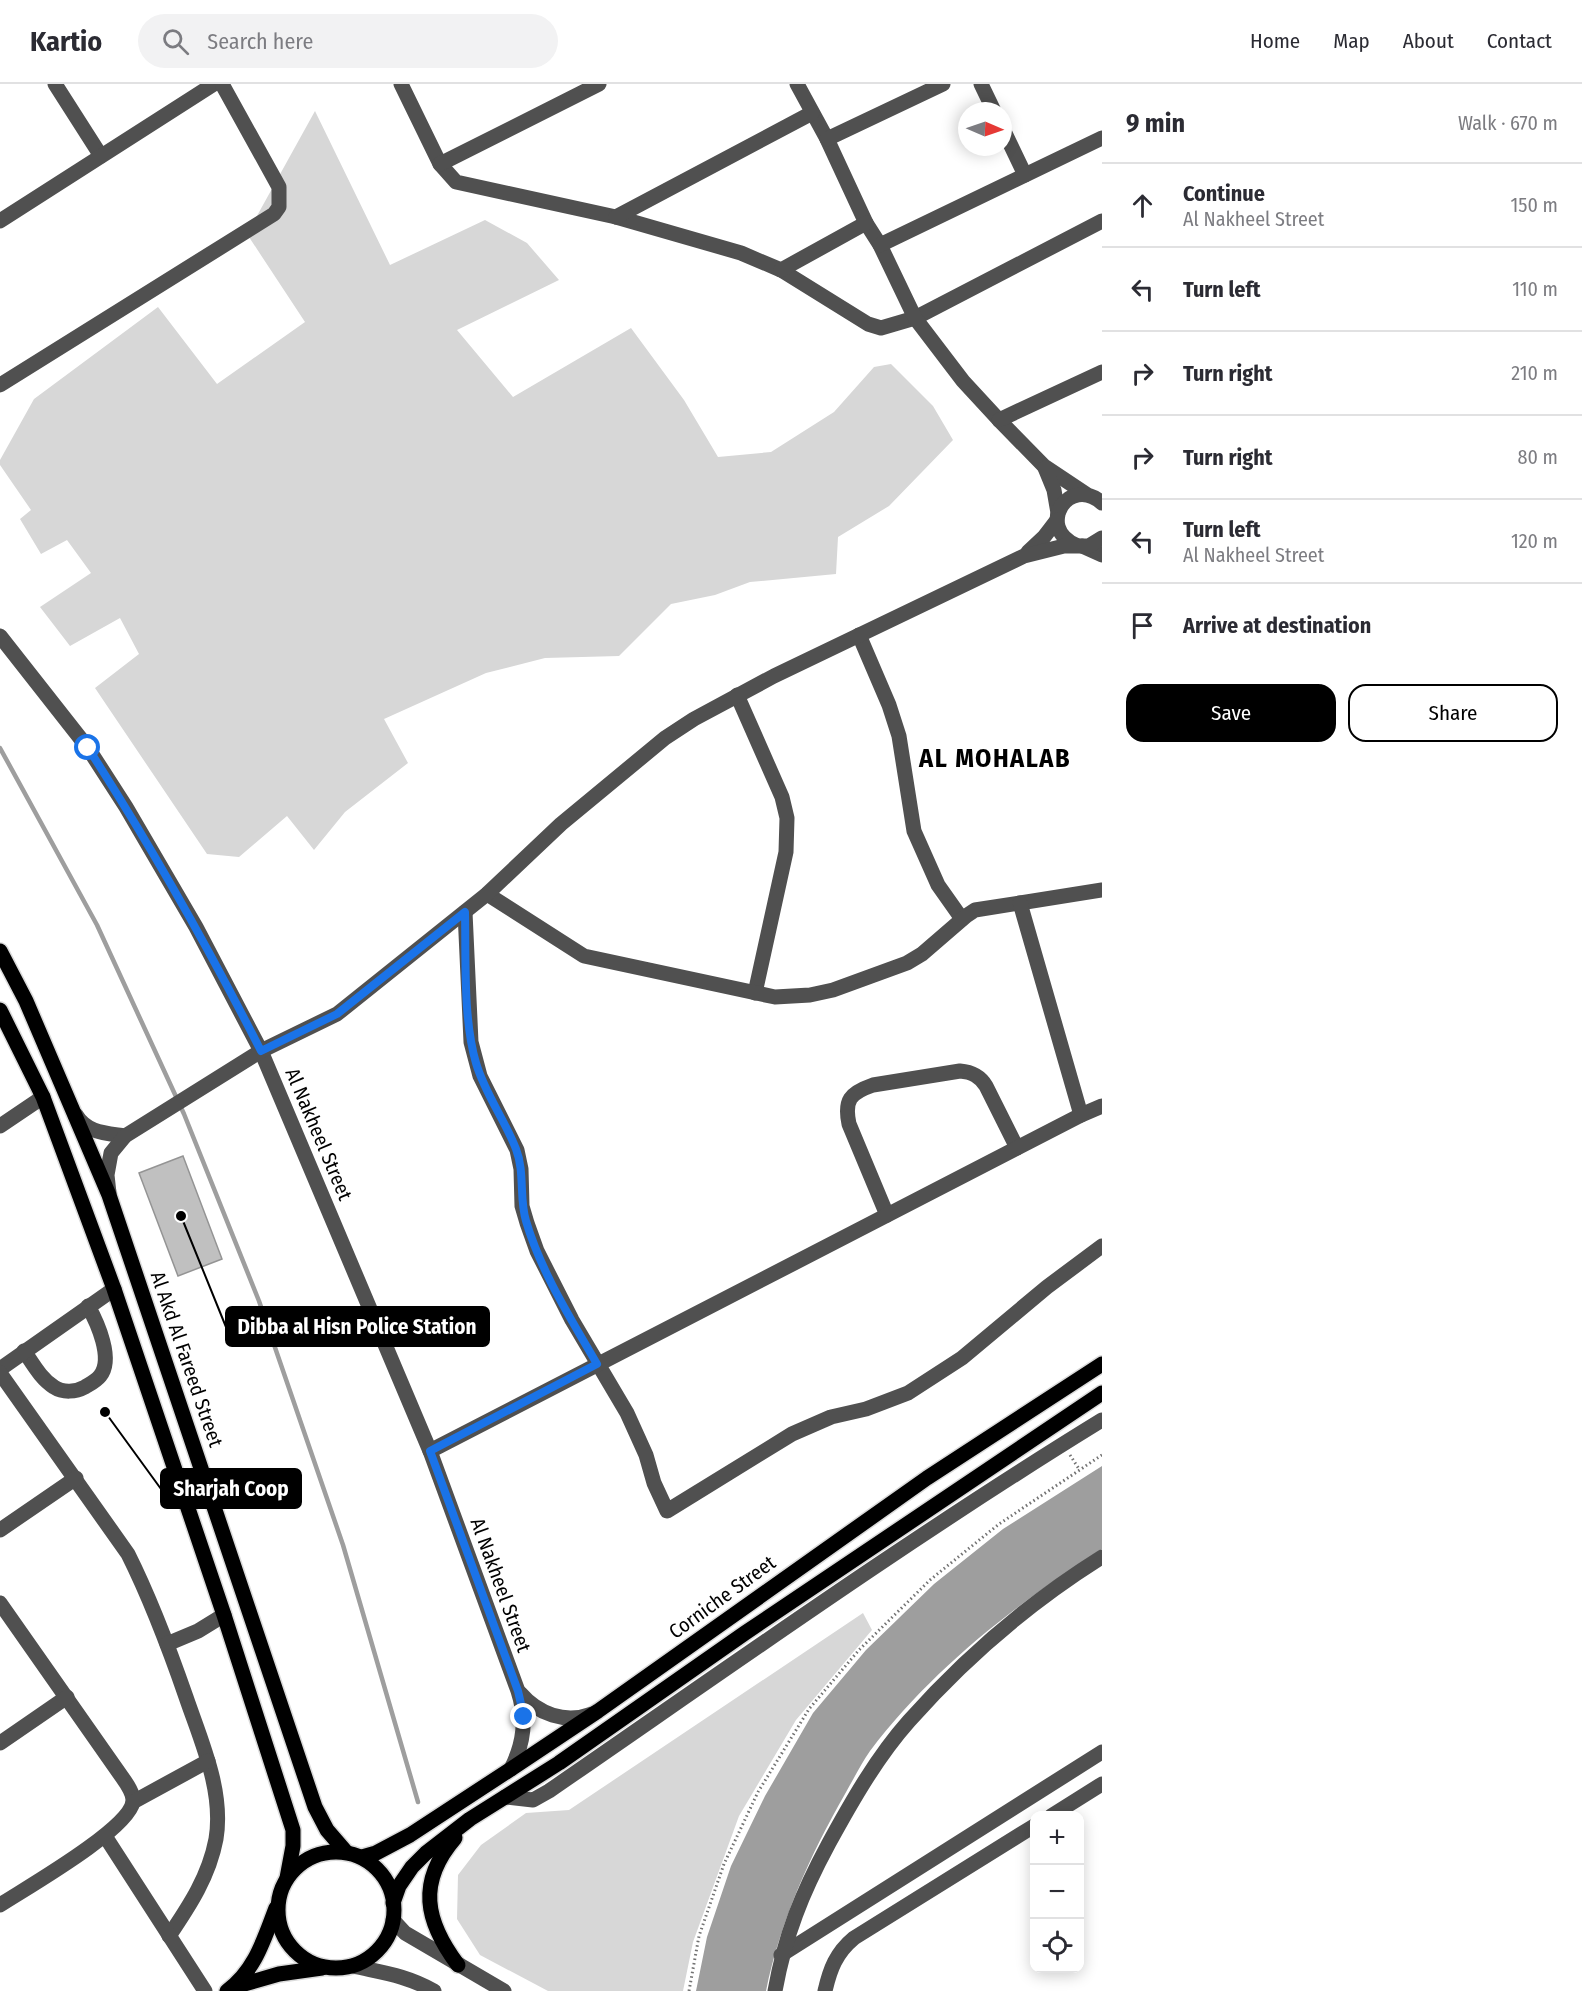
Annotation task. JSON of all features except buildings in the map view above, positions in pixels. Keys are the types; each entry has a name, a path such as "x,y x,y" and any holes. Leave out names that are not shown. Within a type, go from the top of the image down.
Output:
{"main road":[{"name":"Al Akd Al Fareed Street","path":"0,951 26,1001 109,1195 315,1807 327,1830 346,1852"},
{"path":"0,1010 43,1096 114,1289 224,1615 293,1830 293,1846 287,1878 258,1956 246,1973 229,1990"},
{"name":"Corniche Street","path":"362,1857 376,1853 410,1835 511,1769 598,1711 918,1484 1102,1365"},
{"path":"393,1903 399,1886 412,1867 426,1853 470,1819 560,1762 745,1633 1094,1405 1102,1393"},
{"path":"458,1965 444,1947 434,1925 430,1890 432,1877 445,1849 470,1819"},
{"path":"229,1990 279,1974 352,1966 367,1959 380,1949 389,1935 393,1920 393,1896 386,1880 376,1867 362,1857 346,1852 329,1852 313,1856 298,1865 287,1878"},
{"path":"278,1902 278,1921 284,1937 295,1952 309,1962 326,1968"}],"street":[{"path":"55,84 101,156"},
{"path":"0,221 214,84"},
{"path":"0,385 273,214 279,207 279,187 222,84"},
{"path":"401,84 441,164 456,182 616,217 741,253 781,270 868,324 881,328 915,318 1102,221"},
{"path":"441,164 599,84"},
{"path":"797,84 827,139 866,223 880,245 915,318 963,381 1044,466 1095,497"},
{"path":"827,139 943,84"},
{"path":"981,84 990,102"},
{"path":"616,217 812,113"},
{"path":"880,245 1102,138"},
{"path":"1012,148 1025,175"},
{"path":"781,270 866,223"},
{"path":"999,420 1102,372"},
{"path":"1044,466 1054,490 1058,526 1064,538 1102,555"},
{"path":"1023,556 1044,537 1061,507 1070,498 1095,497"},
{"path":"109,1195 107,1175 111,1153 125,1136 261,1051 337,1014 487,894 561,824 665,738 737,695 1023,556 1052,548 1095,543 1102,538"},
{"path":"859,635 889,705 899,736 914,831 938,885 962,919"},
{"name":"Al Nakheel Street","path":"0,636 88,748 126,807 196,927 261,1051 430,1451 518,1691 523,1711 523,1731 521,1744 511,1769"},
{"path":"737,695 782,797 788,826 779,888 755,993"},
{"path":"487,894 584,956 775,997 810,995 840,987 907,963 922,954 975,910 1102,890"},
{"path":"1020,903 1081,1115"},
{"path":"465,912 469,1017 475,1061 496,1110 517,1150 521,1169 522,1206 537,1251 572,1320 627,1413 667,1511 792,1434 831,1417 866,1409 908,1393 962,1358 1047,1287 1102,1246"},
{"path":"887,1215 846,1112 847,1104 853,1094 861,1089 938,1074 969,1072 982,1080 986,1086 1017,1148"},
{"path":"0,1126 43,1096"},
{"path":"430,1451 1102,1106"},
{"path":"73,1111 82,1125 94,1131 125,1136"},
{"path":"114,1289 24,1351 0,1371 128,1554 142,1581 167,1644 208,1761 217,1821 213,1850 198,1893 169,1936"},
{"path":"24,1351 39,1373 56,1389 69,1392 81,1389 99,1377 106,1362 105,1353 95,1318 88,1306"},
{"path":"505,1797 533,1800 549,1791 919,1536 1005,1479 1102,1420"},
{"path":"0,1530 76,1478"},
{"path":"775,1991 781,1955 798,1905 850,1804 908,1722 992,1637 1102,1557"},
{"path":"0,1603 122,1777 132,1795 133,1802 128,1813 105,1836 0,1905"},
{"path":"167,1644 224,1615"},
{"name":"Al Nakheel Street","path":"518,1691 540,1711 554,1716 584,1717 598,1711"},
{"path":"0,1743 67,1697"},
{"path":"781,1955 1102,1752"},
{"path":"133,1802 208,1761"},
{"path":"1058,1811 1102,1784"},
{"path":"825,1991 834,1960 854,1938 1030,1829"},
{"path":"105,1836 205,1991"},
{"path":"393,1920 405,1933 504,1991"},
{"path":"352,1966 395,1974 414,1980 434,1991"}],"path":[{"path":"689,1991 699,1936 724,1864 758,1792 809,1709 859,1650 930,1580 999,1524 1102,1455"}],"shaded area":[{"path":"315,111 390,265 485,220 527,243 559,280 457,330 513,397 631,328 684,400 718,457 771,452 834,412 874,367 891,364 933,406 953,440 889,506 838,537 836,574 750,582 715,595 671,604 619,656 545,658 486,673 384,719 408,763 345,812 314,850 287,816 239,857 207,854 95,688 139,654 120,618 70,646 40,607 91,573 67,540 41,554 20,519 31,510 0,465 0,460 34,399 158,307 217,384 305,322 247,234"},
{"path":"1102,1466 1102,1549 1008,1615 948,1665 920,1692 870,1751 832,1817 808,1865 779,1940 766,1991 696,1991 707,1937 731,1866 765,1796 813,1713 866,1650 934,1584 1003,1529"},
{"path":"863,1613 872,1630 796,1720 739,1816 693,1942 683,1991 548,1991 480,1955 457,1919 458,1875 481,1845 526,1813 569,1810"}],"waterway":[{"path":"0,748 97,925 184,1114 259,1301 343,1545 418,1802"}],"place":[{"name":"Dibba al Hisn Police Station","path":"181,1216"},
{"name":"Sharjah Coop","path":"105,1412"}],"district":[{"name":"AL MOHALAB","path":"995,758"}],"route":[{"path":"88,748 162,867 261,1051 337,1014 465,912 469,1017 475,1061 496,1110 517,1150 521,1169 522,1206 537,1251 597,1364 430,1451 518,1691 524,1717"}]}
